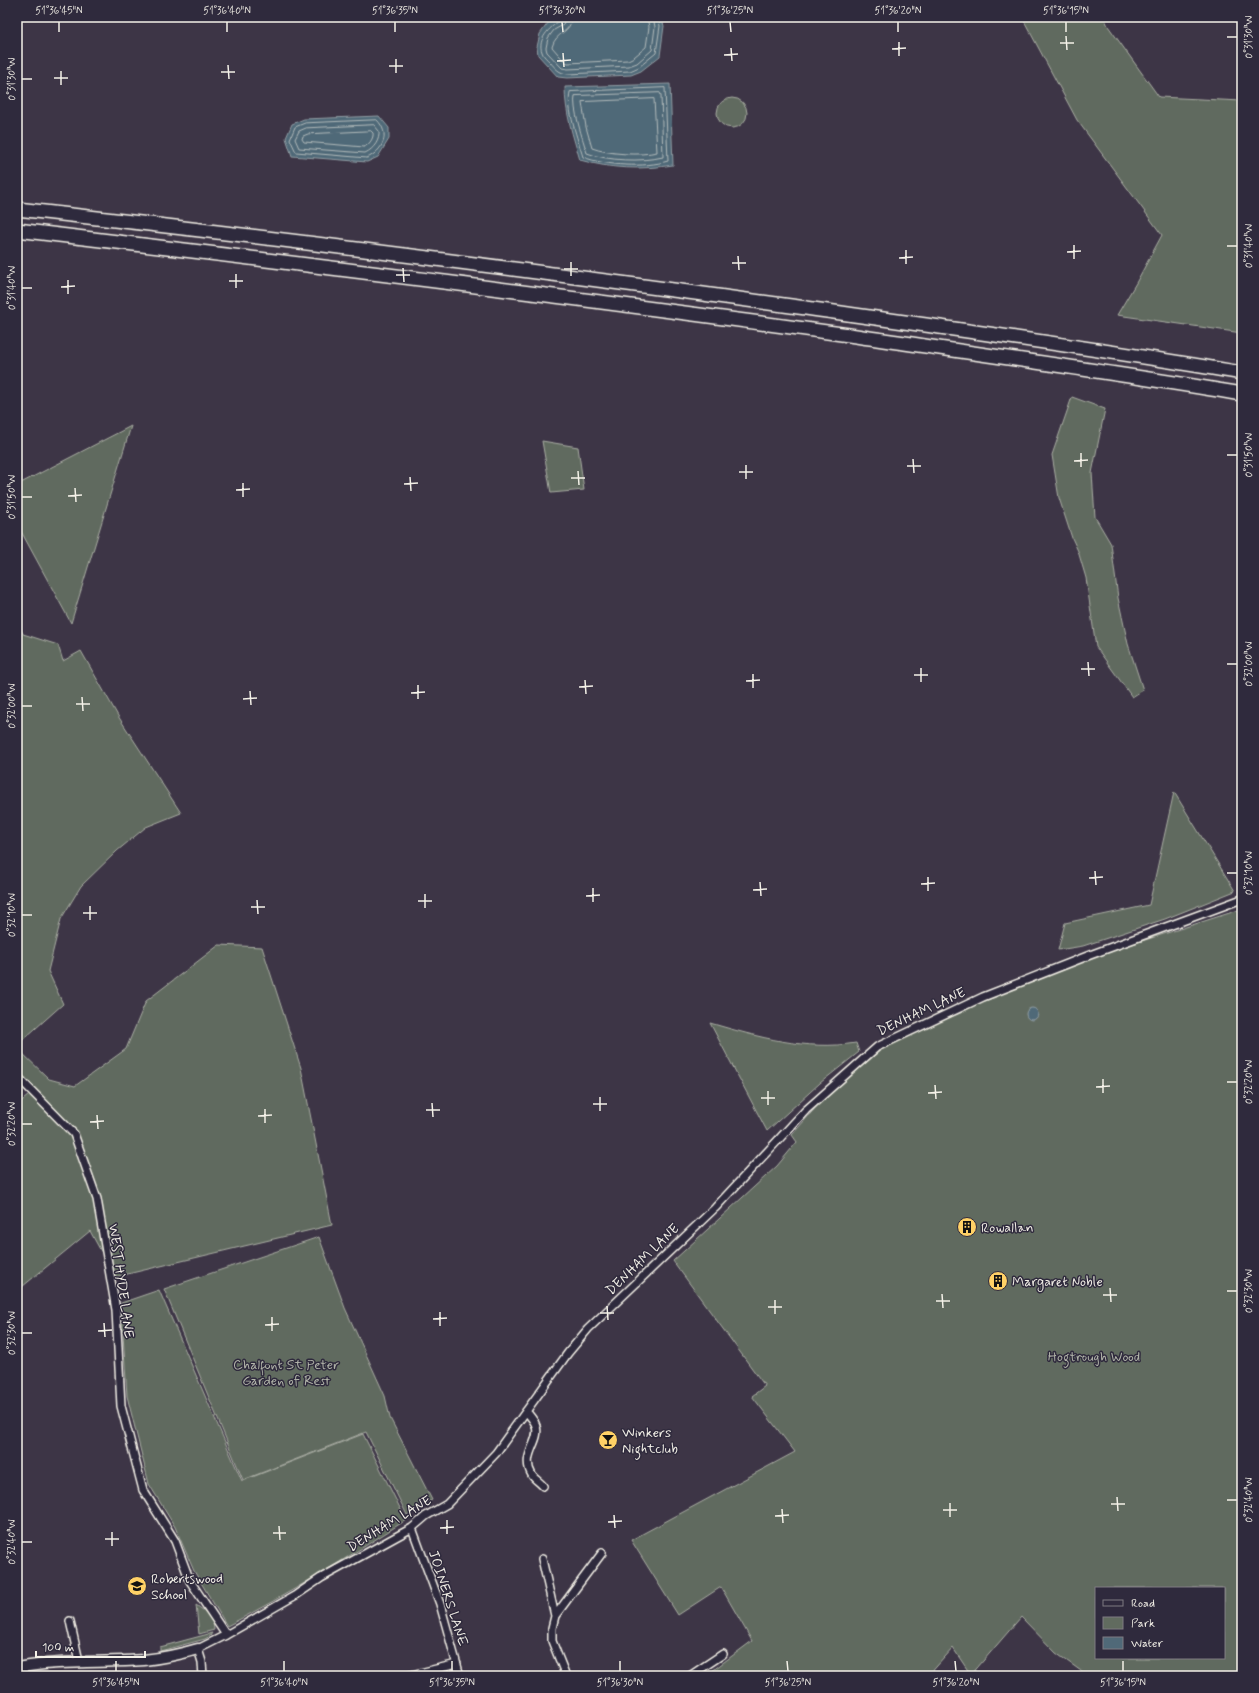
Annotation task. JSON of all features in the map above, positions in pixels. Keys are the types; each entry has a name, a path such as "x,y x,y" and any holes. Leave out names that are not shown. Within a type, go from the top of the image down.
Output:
{"highway":[{"path":"17,209 377,251 640,285 918,324 1242,373"},
{"path":"17,230 376,272 642,306 1242,394"}],"street":[{"name":"DENHAM LANE","path":"17,1668 79,1662 143,1660 180,1654 198,1649 226,1635 296,1595 321,1578 412,1528 426,1516 447,1504 496,1453 568,1353 588,1329 715,1208 806,1110 877,1047 982,998 1090,955 1242,899"},
{"name":"WEST HYDE LANE","path":"17,1076 74,1134 97,1199 116,1310 121,1406 143,1490 175,1541 190,1581 226,1635"},
{"path":"526,1411 536,1426 537,1435 529,1453 530,1469 532,1475 543,1486"},
{"name":"JOINERS LANE","path":"412,1528 440,1604 460,1676"},
{"path":"566,1676 552,1642 552,1628 555,1616 602,1553"},
{"path":"542,1559 555,1616"},
{"path":"70,1622 79,1662"},
{"path":"198,1649 202,1662 203,1676"},
{"path":"690,1676 723,1654"},
{"path":"407,1676 457,1664"}],"green space":[{"path":"1022,17 1104,17 1108,26 1159,97 1242,101 1242,333 1117,315 1162,235 1077,120"},
{"path":"732,98 742,103 747,113 742,123 732,128 722,123 717,113 722,103"},
{"path":"1072,397 1105,409 1092,473 1095,517 1111,544 1118,598 1128,644 1143,690 1132,697 1096,647 1086,578 1059,498 1052,455"},
{"path":"131,426 71,623 17,524 17,485"},
{"path":"542,441 578,447 584,490 551,493"},
{"path":"17,620 23,634 58,645 63,661 81,651 118,716 181,813 146,827 117,851 81,886 61,919 48,971 63,1004 17,1045"},
{"path":"1174,792 1235,891 1165,919 1083,946 1058,950 1065,923 1149,905"},
{"name":"Hogtrough Wood","path":"1242,909 1242,1676 1088,1676 1056,1653 1021,1617 971,1675 953,1648 928,1676 715,1676 712,1671 752,1641 721,1587 678,1615 631,1540 795,1452 752,1396 765,1386 673,1261 777,1166 797,1142 792,1135 823,1099 881,1050 920,1030 963,1012 964,1003 1095,956"},
{"path":"219,945 262,947 301,1068 332,1225 115,1277 90,1231 17,1291 17,1105 35,1090 17,1073 17,1048 49,1079 75,1086 126,1049 146,1001"},
{"path":"710,1023 764,1038 800,1044 837,1045 856,1043 859,1052 820,1083 767,1131"},
{"name":"Chalfont St Peter Garden of Rest","path":"319,1237 345,1308 385,1396 390,1418 432,1500 407,1515 366,1432 243,1480 164,1289"},
{"path":"159,1290 242,1481 363,1434 406,1520 318,1575 227,1626 194,1571 175,1527 149,1484 127,1396 121,1303"},
{"path":"196,1605 208,1616 214,1626 214,1630 199,1634"},
{"path":"212,1633 205,1639 160,1651 160,1647"}],"water":[{"path":"661,17 664,26 660,56 641,71 631,75 567,78 558,77 538,55 537,47 540,34 548,23 559,18"},
{"path":"670,84 673,165 650,168 626,168 580,160 568,115 565,87"},
{"path":"379,116 389,128 389,139 378,157 367,162 292,156 286,138 292,124 304,119"},
{"path":"1030,1008 1034,1008 1038,1014 1034,1020 1030,1020 1026,1016 1026,1012"}],"place":[{"name":"Rowallan","path":"967,1227"},
{"name":"Margaret Noble","path":"998,1281"},
{"name":"Winkers Nightclub","path":"608,1440"},
{"name":"Robertswood School","path":"137,1586"}]}
